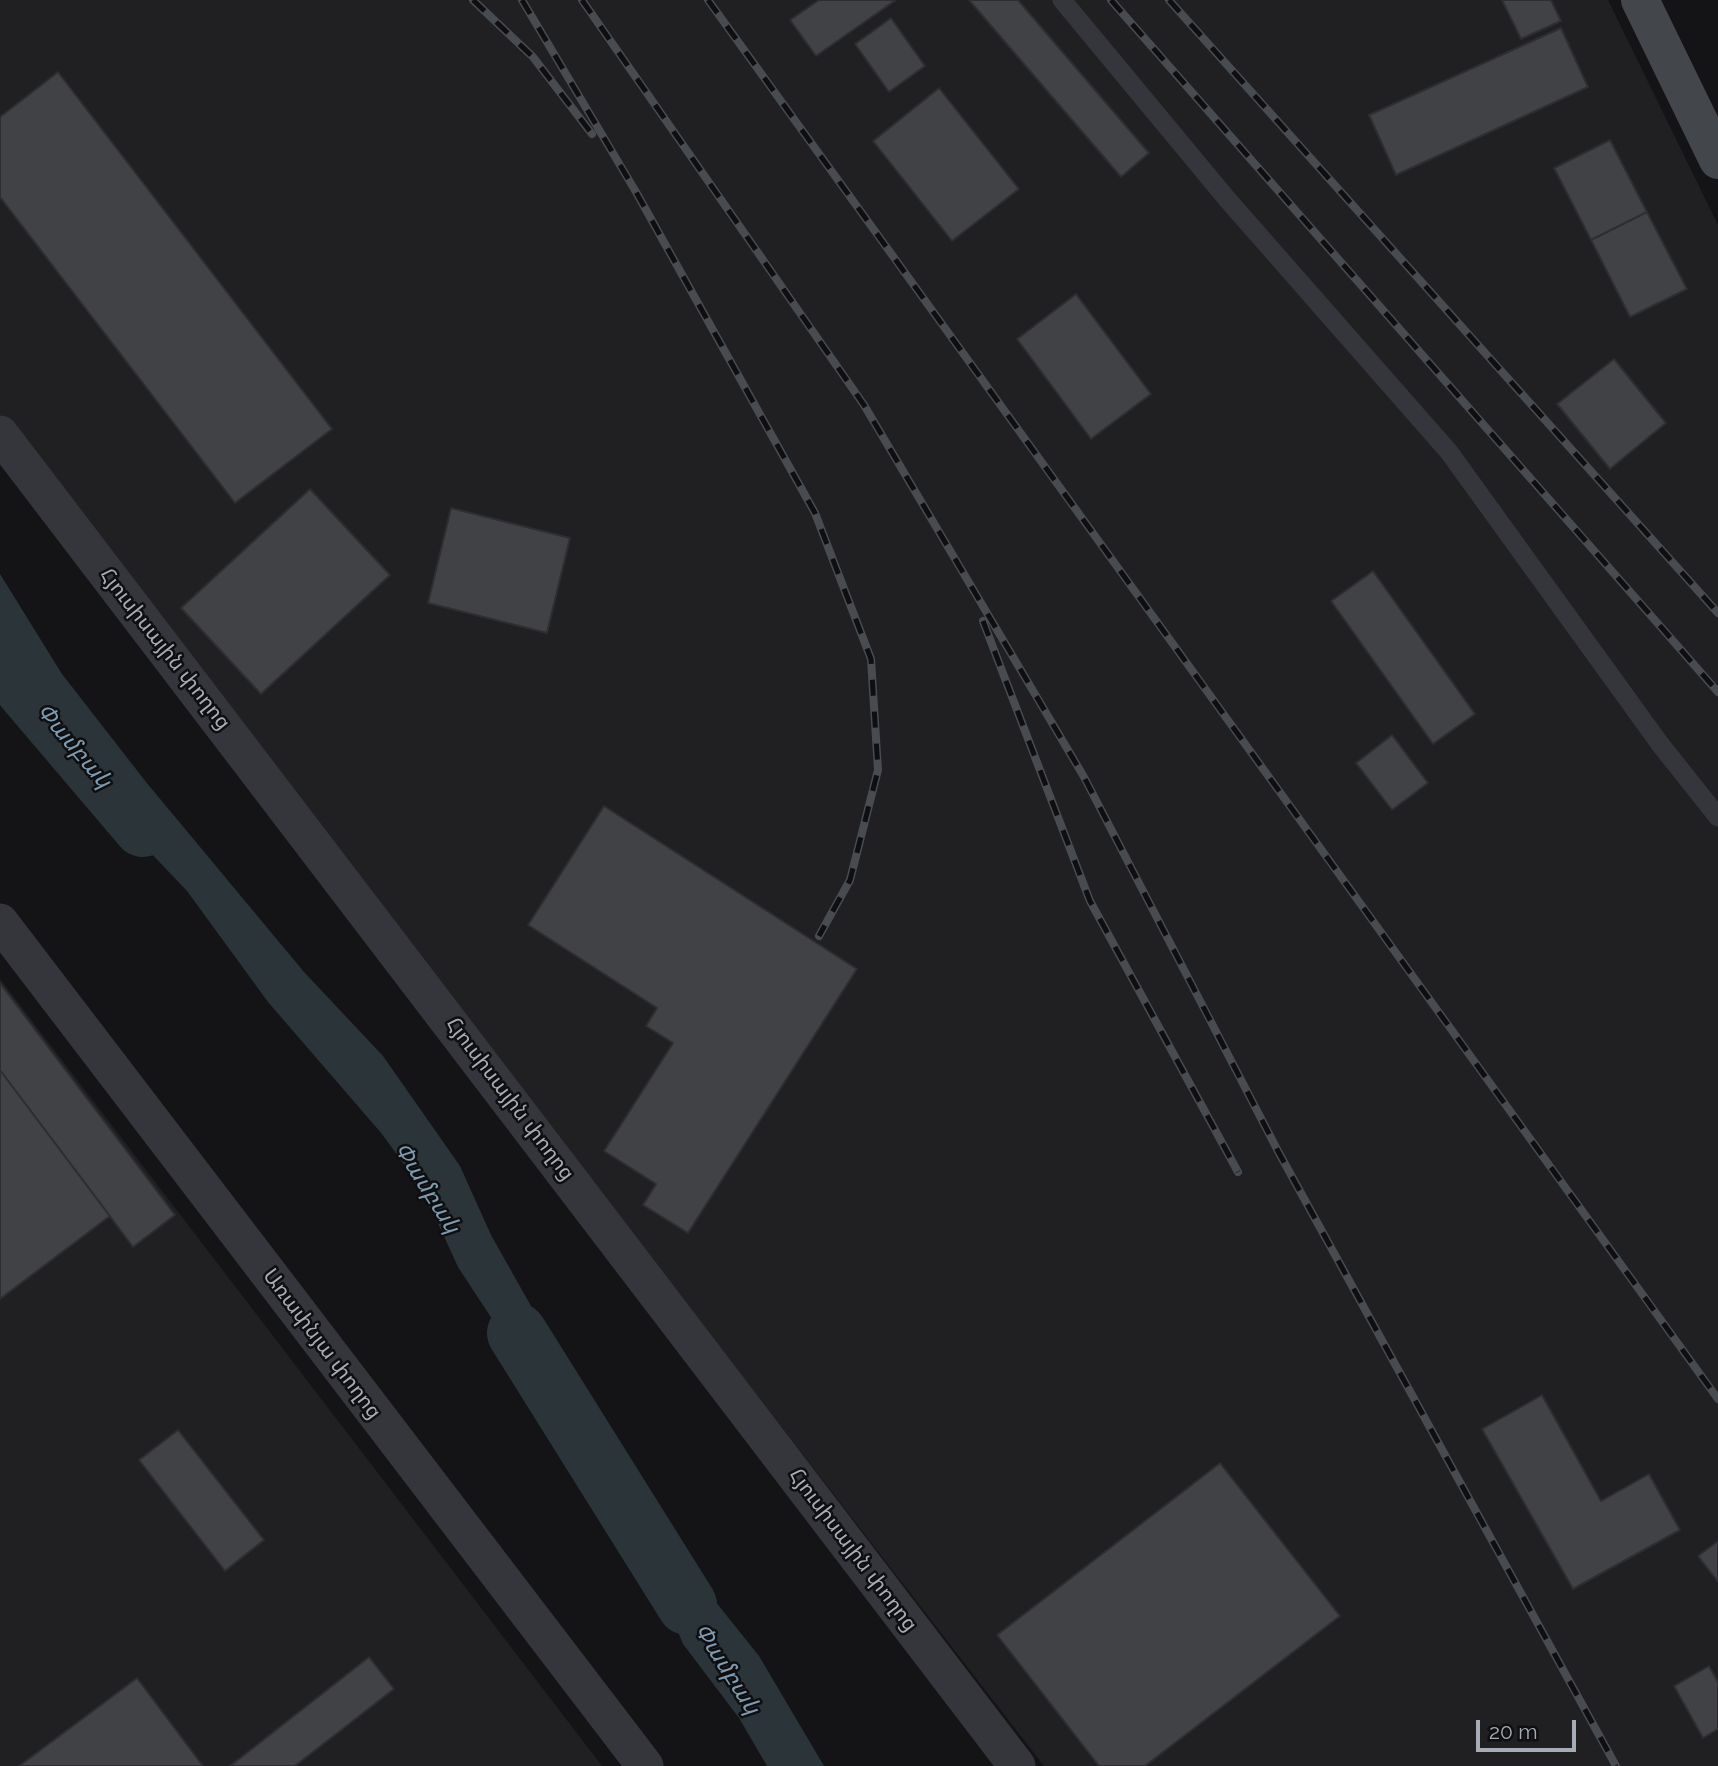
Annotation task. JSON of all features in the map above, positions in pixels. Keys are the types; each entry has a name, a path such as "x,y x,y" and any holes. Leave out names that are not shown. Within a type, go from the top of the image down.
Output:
{"main road":[{"path":"1640,0 1718,160"}],"street":[{"name":"Հյուսիսային փողոց","path":"0,434 1017,1766"},
{"name":"Առափնյա փողոց","path":"1,926 645,1766"}],"lane":[{"path":"1062,0 1227,199 1449,452 1660,744 1718,817"}],"shaded area":[{"path":"0,0 1608,0 1718,225 1718,1766 1044,1766 0,417"},
{"path":"0,979 602,1766 0,1766"}],"water":[{"path":"0,574 62,674 146,782 304,972 383,1056 460,1166 491,1235 580,1393 616,1437 657,1518 699,1581 759,1656 824,1766 767,1766 739,1718 683,1644 648,1560 642,1530 613,1486 580,1418 575,1410 548,1394 526,1374 501,1341 494,1322 458,1267 437,1221 406,1167 382,1134 268,1002 187,891 129,830 88,762 0,665"}],"building":[{"path":"819,0 896,0 816,56 790,20"},
{"path":"969,0 1018,0 1149,153 1121,177"},
{"path":"1502,0 1551,0 1561,21 1521,39"},
{"path":"891,18 925,66 889,92 855,44"},
{"path":"1561,28 1588,87 1396,175 1369,115"},
{"path":"58,72 332,429 235,503 0,197 0,117"},
{"path":"939,88 1019,189 952,241 873,141"},
{"path":"1610,140 1647,212 1591,240 1554,168"},
{"path":"1647,212 1687,289 1630,317 1591,240"},
{"path":"1076,294 1151,394 1091,439 1017,339"},
{"path":"1614,359 1666,423 1610,469 1557,404"},
{"path":"310,489 390,575 261,694 181,608"},
{"path":"451,508 570,538 547,633 428,603"},
{"path":"1373,571 1475,714 1433,744 1331,601"},
{"path":"1392,735 1428,783 1392,810 1356,763"},
{"path":"604,806 857,969 688,1233 643,1205 656,1184 604,1151 673,1043 646,1026 657,1008 528,925"},
{"path":"0,983 175,1215 133,1247 0,1070"},
{"path":"0,1070 110,1216 0,1299"},
{"path":"1542,1395 1601,1501 1649,1474 1680,1530 1573,1589 1482,1429"},
{"path":"178,1430 264,1540 225,1571 139,1460"},
{"path":"1220,1463 1340,1616 1145,1766 1099,1766 997,1635"},
{"path":"1718,1541 1718,1582 1698,1556"},
{"path":"369,1657 394,1689 295,1766 230,1766"},
{"path":"1709,1666 1718,1682 1718,1729 1703,1738 1674,1686"},
{"path":"137,1678 203,1766 19,1766"}],"waterway":[{"name":"Փամբակ","path":"0,659 143,827"},
{"name":"Փամբակ","path":"517,1333 687,1605"}],"railway":[{"path":"473,0 533,57 592,134"},
{"path":"522,0 636,192 815,513 871,659 878,770 850,880 819,936"},
{"path":"582,0 864,405 1084,777 1279,1153 1616,1766"},
{"path":"708,0 1718,1399"},
{"path":"1111,0 1718,692"},
{"path":"1169,0 1718,613"},
{"path":"983,621 1090,901 1238,1172"}]}
